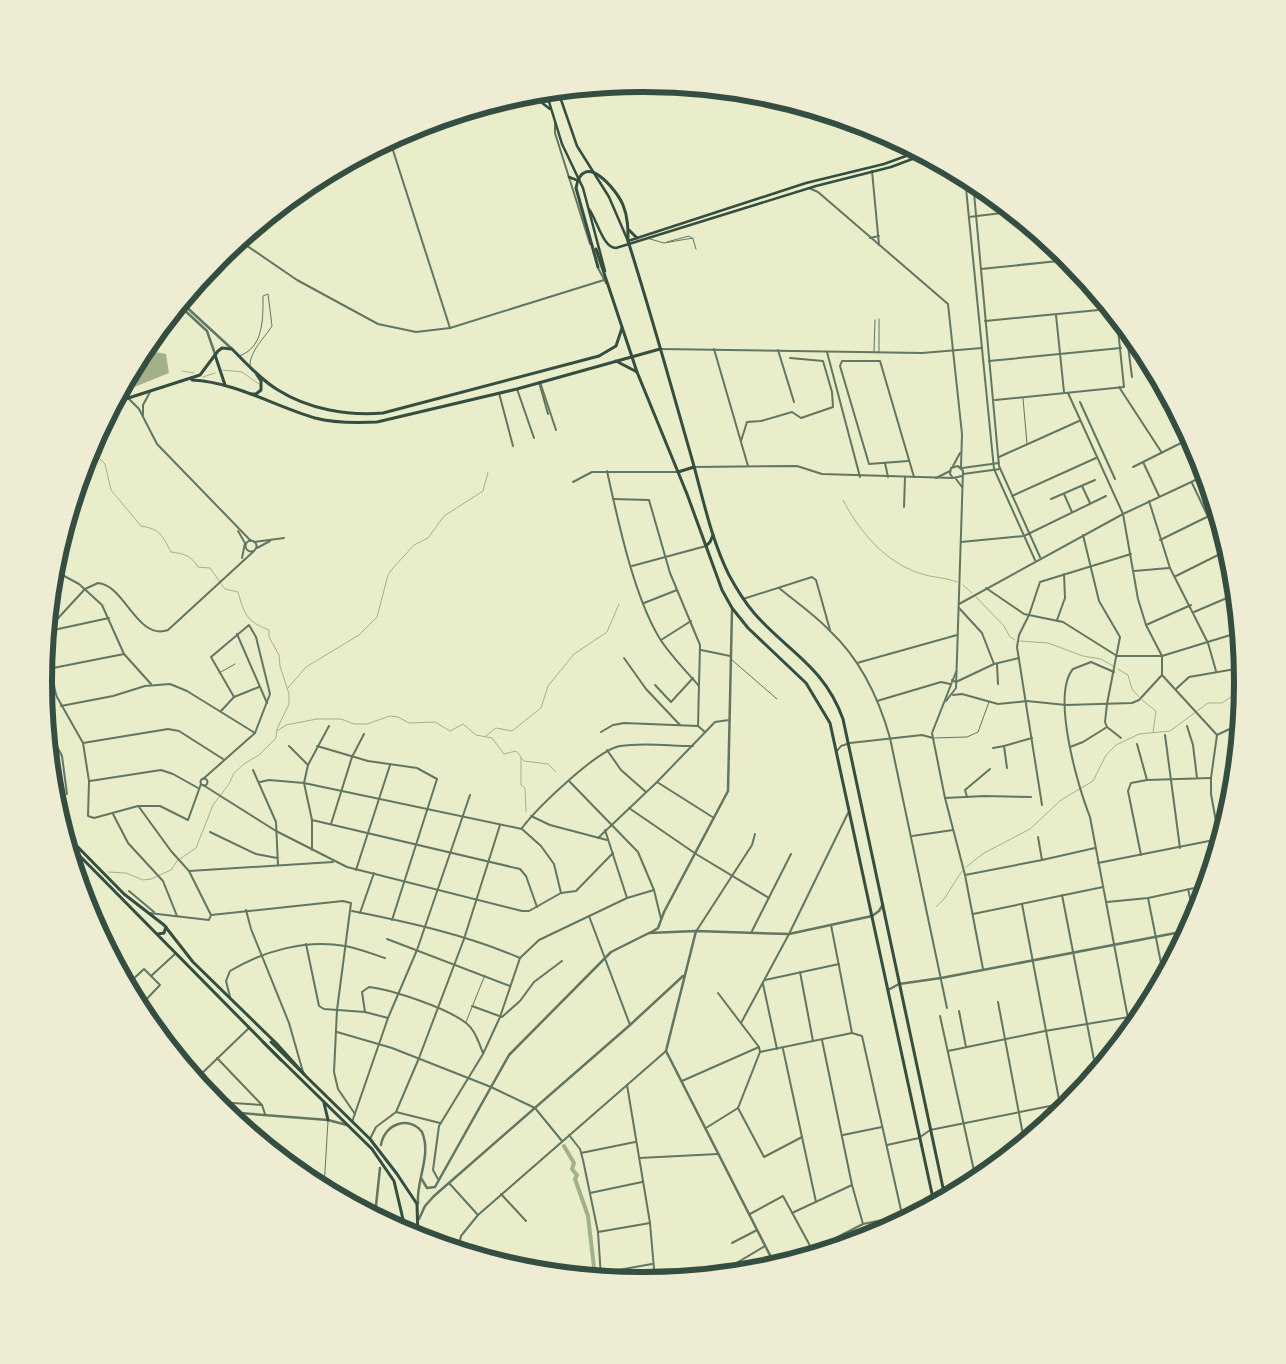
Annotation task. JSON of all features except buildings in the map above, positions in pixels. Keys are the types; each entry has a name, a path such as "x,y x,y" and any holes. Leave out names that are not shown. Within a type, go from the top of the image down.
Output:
{"main road":[{"path":"560,98 577,146 609,197 628,241"},
{"path":"548,100 554,122 580,181 589,209 605,279"},
{"path":"540,101 551,109"},
{"path":"628,241 816,180 871,168 909,155"},
{"path":"589,209 596,219 608,246 614,248 629,246 808,188 872,173 915,158"},
{"path":"932,1196 849,811 838,751 830,722 812,690 791,667 748,628 732,608 717,578 678,472 637,372 605,279 576,188 579,180 585,174 594,172 604,177 619,197 626,214 629,246 714,534 728,572 742,599 758,618 804,658 817,673 838,706 850,743 882,906 944,1189"},
{"path":"568,177 580,181"},
{"path":"628,227 637,238"},
{"path":"589,230 598,267"},
{"path":"128,398 200,375 215,354 222,348 232,349 276,390 310,406 350,413 374,414 396,410 608,353 616,346 622,328"},
{"path":"187,380 226,385 317,418 359,423 395,419 517,389 660,349"},
{"path":"215,354 226,385"},
{"path":"616,361 637,372"},
{"path":"567,365 570,374"},
{"path":"248,394 256,394 261,390 261,381 255,371"},
{"path":"678,472 694,467"},
{"path":"706,546 710,543 714,534"},
{"path":"76,845 124,894 164,925 192,962 370,1140 413,1197 418,1207 418,1229"},
{"path":"79,855 378,1157 394,1181 404,1222"},
{"path":"142,921 144,914 149,913"},
{"path":"157,934 164,933 166,929 164,925"},
{"path":"324,1102 328,1120"}],"street":[{"path":"246,245 297,280 378,324 416,332 450,328 605,279 598,267 568,177 555,133 554,122"},
{"path":"393,147 450,328"},
{"path":"871,168 879,245"},
{"path":"816,180 818,192"},
{"path":"808,188 818,192 945,300 949,307 962,451 962,487 956,688 944,703"},
{"path":"966,188 989,401 994,470 1035,560"},
{"path":"974,193 1000,469 1040,557"},
{"path":"969,217 1000,213"},
{"path":"970,224 976,223"},
{"path":"870,238 879,236"},
{"path":"650,239 664,243 693,238 696,249"},
{"path":"981,269 1058,261"},
{"path":"239,356 252,349 260,334 263,325 263,296 268,294 272,327 266,332 252,356 251,367"},
{"path":"186,309 232,349"},
{"path":"186,310 208,331 215,354"},
{"path":"986,320 1100,310"},
{"path":"1056,315 1064,393"},
{"path":"879,319 879,352"},
{"path":"874,352 875,320"},
{"path":"989,401 1124,386 1119,334"},
{"path":"1128,346 1132,378"},
{"path":"660,349 922,353 983,348"},
{"path":"990,361 1121,348"},
{"path":"714,349 748,466"},
{"path":"778,350 794,402"},
{"path":"827,352 860,477"},
{"path":"741,441 747,422 761,421 792,412 801,418 833,407 832,392 823,361 790,358"},
{"path":"908,461 869,464 840,366 842,361 880,361 914,477"},
{"path":"540,382 548,414"},
{"path":"540,382 556,430"},
{"path":"1118,388 1162,453"},
{"path":"517,389 534,438"},
{"path":"144,418 143,405 151,391"},
{"path":"499,393 513,446"},
{"path":"948,691 953,694 962,694 988,702 1008,704 1027,700 1066,705 1137,702 1162,675 1162,656 1146,625 1138,599 1123,514 1068,393"},
{"path":"1023,397 1027,445"},
{"path":"128,398 144,418 157,444 232,523 242,535 249,551 254,550"},
{"path":"1080,402 1114,479"},
{"path":"999,457 1080,421"},
{"path":"1083,428 1090,425"},
{"path":"1133,467 1183,442"},
{"path":"936,478 950,471 962,451"},
{"path":"1012,496 1096,458"},
{"path":"1143,462 1159,496"},
{"path":"953,466 961,467 999,463"},
{"path":"885,464 888,477"},
{"path":"694,467 797,466 819,474 954,479 962,475 1000,469"},
{"path":"950,471 954,479 962,487"},
{"path":"573,482 592,472 678,472"},
{"path":"607,472 643,604 661,640 700,686"},
{"path":"904,507 905,477"},
{"path":"959,604 1083,534 1148,501 1197,479"},
{"path":"1051,499 1096,480"},
{"path":"1160,540 1209,516 1191,482"},
{"path":"1082,486 1090,503"},
{"path":"1064,494 1072,512"},
{"path":"961,542 1024,536 1106,496"},
{"path":"613,499 649,500 677,590 701,650 698,726"},
{"path":"1148,501 1170,568 1191,605 1208,643 1216,671"},
{"path":"232,523 252,541 254,550"},
{"path":"1083,534 1099,601 1120,638 1105,722 1107,727 1121,738"},
{"path":"240,561 246,547 252,541 284,538"},
{"path":"56,622 85,589 98,583 105,584 149,629 159,632 170,628 240,561 254,550 274,539"},
{"path":"632,566 706,546"},
{"path":"1042,805 1027,700 1017,647 1019,635 1029,615 1040,582 1131,554"},
{"path":"1176,576 1219,555"},
{"path":"1134,571 1170,568"},
{"path":"1057,620 1065,598 1064,574"},
{"path":"63,576 85,589 102,605 109,618 115,638 124,654 152,685"},
{"path":"742,599 814,578 830,630"},
{"path":"779,588 830,630 857,663 877,701 890,738 947,1008"},
{"path":"986,588 1012,608 1029,615 1057,620 1117,656 1162,656 1231,635"},
{"path":"643,604 677,590"},
{"path":"1194,612 1227,598"},
{"path":"1146,625 1191,605"},
{"path":"421,1178 425,1186 431,1188 440,1179 509,1055 605,957 658,928 728,791 732,608"},
{"path":"959,608 982,633 995,664 998,684"},
{"path":"56,629 109,618"},
{"path":"661,640 691,621"},
{"path":"124,654 53,668 54,689 61,706 83,743 89,781 88,816 92,818 138,806 160,806 188,820 198,788 223,759 255,733 270,694 256,637 249,625 211,657 234,697"},
{"path":"237,634 258,687 267,703"},
{"path":"857,663 957,635"},
{"path":"701,650 731,658 777,699"},
{"path":"624,658 646,689 680,725"},
{"path":"956,682 995,664 1019,658"},
{"path":"948,1051 1045,1031 1128,1017 1090,817 1078,784 1070,747 1066,705 1066,682 1073,669 1092,662 1114,672"},
{"path":"219,673 234,664"},
{"path":"1176,689 1189,677 1233,669"},
{"path":"922,735 932,728 956,672"},
{"path":"655,685 671,702 693,679 700,675"},
{"path":"1162,675 1218,735"},
{"path":"952,680 956,682"},
{"path":"877,701 941,682 950,684"},
{"path":"61,706 112,696 152,685 171,685 221,711 255,733"},
{"path":"221,711 234,697 258,687"},
{"path":"956,688 962,694"},
{"path":"838,751 842,746 850,743 890,738 922,735 933,738 959,738 974,735 980,730 988,702"},
{"path":"598,838 657,782 715,722 730,720"},
{"path":"601,732 613,725 624,723 698,726 705,732"},
{"path":"312,850 312,820 304,783 308,765 316,746 328,726"},
{"path":"1187,726 1193,745 1197,778"},
{"path":"1070,747 1083,742 1107,727"},
{"path":"932,728 945,798 965,875 983,970"},
{"path":"1218,735 1231,728"},
{"path":"83,743 168,729 180,731 223,759"},
{"path":"331,824 352,757 364,734"},
{"path":"1165,735 1169,779 1180,848"},
{"path":"1216,822 1211,794 1211,778 1218,735"},
{"path":"993,748 1032,738"},
{"path":"1137,744 1147,780"},
{"path":"289,746 308,765"},
{"path":"316,746 352,757 417,768 434,775 437,779 392,920"},
{"path":"522,829 531,816 607,750 621,746 693,746"},
{"path":"1004,746 1007,768"},
{"path":"57,747 62,756 67,794"},
{"path":"607,750 621,770 646,792"},
{"path":"356,870 390,764"},
{"path":"967,797 965,790 990,769"},
{"path":"89,781 161,770 174,774 198,788"},
{"path":"253,770 260,782 276,822 278,865"},
{"path":"1141,855 1128,791 1131,783 1147,780 1211,778"},
{"path":"202,784 205,780"},
{"path":"205,780 213,790"},
{"path":"260,782 269,780 304,783 522,829 541,846 554,864 561,893"},
{"path":"569,782 638,852 654,890 662,919"},
{"path":"657,782 714,818"},
{"path":"202,784 276,831 333,862 356,870 522,911 529,911 561,893 576,891 613,853"},
{"path":"352,1122 388,1018 417,950 470,795"},
{"path":"945,798 1031,797"},
{"path":"138,806 176,857 189,871 211,914 209,920 154,912 149,913"},
{"path":"629,808 696,854 769,898"},
{"path":"741,1023 789,934 849,811"},
{"path":"112,813 128,843 163,881 177,916"},
{"path":"531,816 544,823 607,840"},
{"path":"312,820 524,870 537,907"},
{"path":"370,1140 376,1127 396,1112 419,1058 477,901 500,825"},
{"path":"605,830 627,898"},
{"path":"912,836 953,830"},
{"path":"210,832 256,854 277,858"},
{"path":"459,1243 461,1236 478,1215 666,1051 696,931 752,845 755,834"},
{"path":"1038,838 1042,860"},
{"path":"1098,863 1180,848 1212,840"},
{"path":"965,875 1095,848"},
{"path":"750,933 791,854"},
{"path":"189,871 333,862"},
{"path":"360,913 374,874"},
{"path":"973,914 1103,887"},
{"path":"1107,902 1148,898 1196,887"},
{"path":"1188,889 1191,902"},
{"path":"440,1179 434,1176 433,1170 437,1135 441,1124 467,1077 483,1054 500,1017 520,958 539,940 627,898 654,890"},
{"path":"129,891 154,912"},
{"path":"1062,896 1094,1062"},
{"path":"1148,898 1162,963"},
{"path":"211,914 344,900 351,903 337,1010 334,1072 338,1089 355,1114"},
{"path":"1022,904 1059,1101"},
{"path":"649,933 696,931 789,934 872,916 882,906"},
{"path":"246,910 251,929 264,956 297,1048 304,1074"},
{"path":"351,911 464,938 494,947 520,958"},
{"path":"589,916 630,1025"},
{"path":"831,924 852,1033"},
{"path":"888,990 899,984 941,978 1178,933"},
{"path":"387,939 510,986"},
{"path":"306,944 319,1006 337,1010 365,1012 388,1018"},
{"path":"232,1002 226,981 227,974 264,956 306,944 345,946 385,958"},
{"path":"152,976 176,953"},
{"path":"500,1017 511,1010 534,982 562,961"},
{"path":"765,980 839,964"},
{"path":"133,979 144,969 160,985 146,1000"},
{"path":"800,972 814,1042"},
{"path":"419,1219 425,1206 449,1183 675,986 685,974"},
{"path":"466,1022 485,975"},
{"path":"763,984 776,1049"},
{"path":"675,986 680,994"},
{"path":"365,1012 362,992 369,987 398,995 466,1022 472,1028 483,1054"},
{"path":"705,1129 738,1108 760,1052 759,1047 718,993"},
{"path":"998,1002 1023,1133"},
{"path":"472,1006 500,1017"},
{"path":"959,1011 966,1047"},
{"path":"940,1016 974,1171"},
{"path":"201,1074 250,1028"},
{"path":"337,1032 380,1044 419,1058 491,1087 535,1108 562,1140"},
{"path":"760,1052 783,1049 852,1033 862,1036 902,1213"},
{"path":"822,1040 852,1185 863,1224"},
{"path":"682,1081 759,1047"},
{"path":"783,1049 816,1202"},
{"path":"666,1051 771,1258"},
{"path":"217,1058 262,1105 265,1114"},
{"path":"627,1084 635,1142 650,1223 653,1272"},
{"path":"228,1103 262,1105"},
{"path":"887,1145 920,1138 930,1130 1056,1105"},
{"path":"738,1108 764,1158 802,1137"},
{"path":"396,1112 441,1124"},
{"path":"239,1113 328,1120 350,1127"},
{"path":"325,1179 328,1120"},
{"path":"381,1144 385,1132 392,1126 406,1124 418,1127 425,1141 421,1178 417,1194 418,1207"},
{"path":"843,1135 882,1127"},
{"path":"569,1135 581,1154 598,1232 600,1271"},
{"path":"581,1154 635,1142"},
{"path":"639,1158 718,1154"},
{"path":"377,1209 380,1168"},
{"path":"590,1194 642,1182"},
{"path":"449,1183 478,1215"},
{"path":"792,1213 852,1185"},
{"path":"932,1196 938,1193"},
{"path":"501,1194 526,1221"},
{"path":"749,1214 783,1196 811,1248"},
{"path":"825,1243 863,1224 885,1221"},
{"path":"598,1232 650,1223"},
{"path":"732,1243 757,1230"},
{"path":"733,1265 765,1246"},
{"path":"611,1271 652,1264"}],"shaded area":[{"path":"154,351 166,354 169,373 131,388"}],"waterway":[{"path":"223,370 242,372 259,384"},
{"path":"182,371 194,373"},
{"path":"203,377 215,373"},
{"path":"98,455 105,464 111,490 141,526 152,529 160,534 171,552 187,556 198,567 210,568 225,589 238,592 245,612 251,620 255,624 269,630 269,637 279,655 280,666 289,694 289,704 277,729 276,738 259,755 234,773 229,784 213,805 196,848 177,861 171,870 151,879 143,880 126,873 108,872"},
{"path":"288,688 306,667 359,635 377,617 388,575 393,568 414,545 428,538 444,516 483,491 488,472"},
{"path":"843,500 865,534 895,561 919,573 957,582"},
{"path":"963,585 972,593"},
{"path":"976,597 1004,626 1010,637 1015,640"},
{"path":"486,736 496,728 512,731 541,708 548,686 574,654 607,632 619,604"},
{"path":"1020,641 1048,643 1083,656 1101,659 1113,666"},
{"path":"1118,669 1128,675 1132,689 1139,697"},
{"path":"966,867 984,853 1030,829 1061,800 1093,781 1106,755 1116,745 1139,734 1170,731 1208,703 1222,703 1233,695"},
{"path":"1142,700 1156,711 1153,732"},
{"path":"277,731 286,725 317,719 341,719 354,724 367,724 390,716 398,717 409,723 435,722 450,731 463,724 476,735 492,738 504,754 516,751 521,757 521,785 525,788 526,812"},
{"path":"521,758 524,761 548,764 556,772"},
{"path":"936,907 944,899 962,871"},
{"path":"564,1146 574,1163 572,1169 577,1175 575,1179 588,1216 594,1270"}]}
